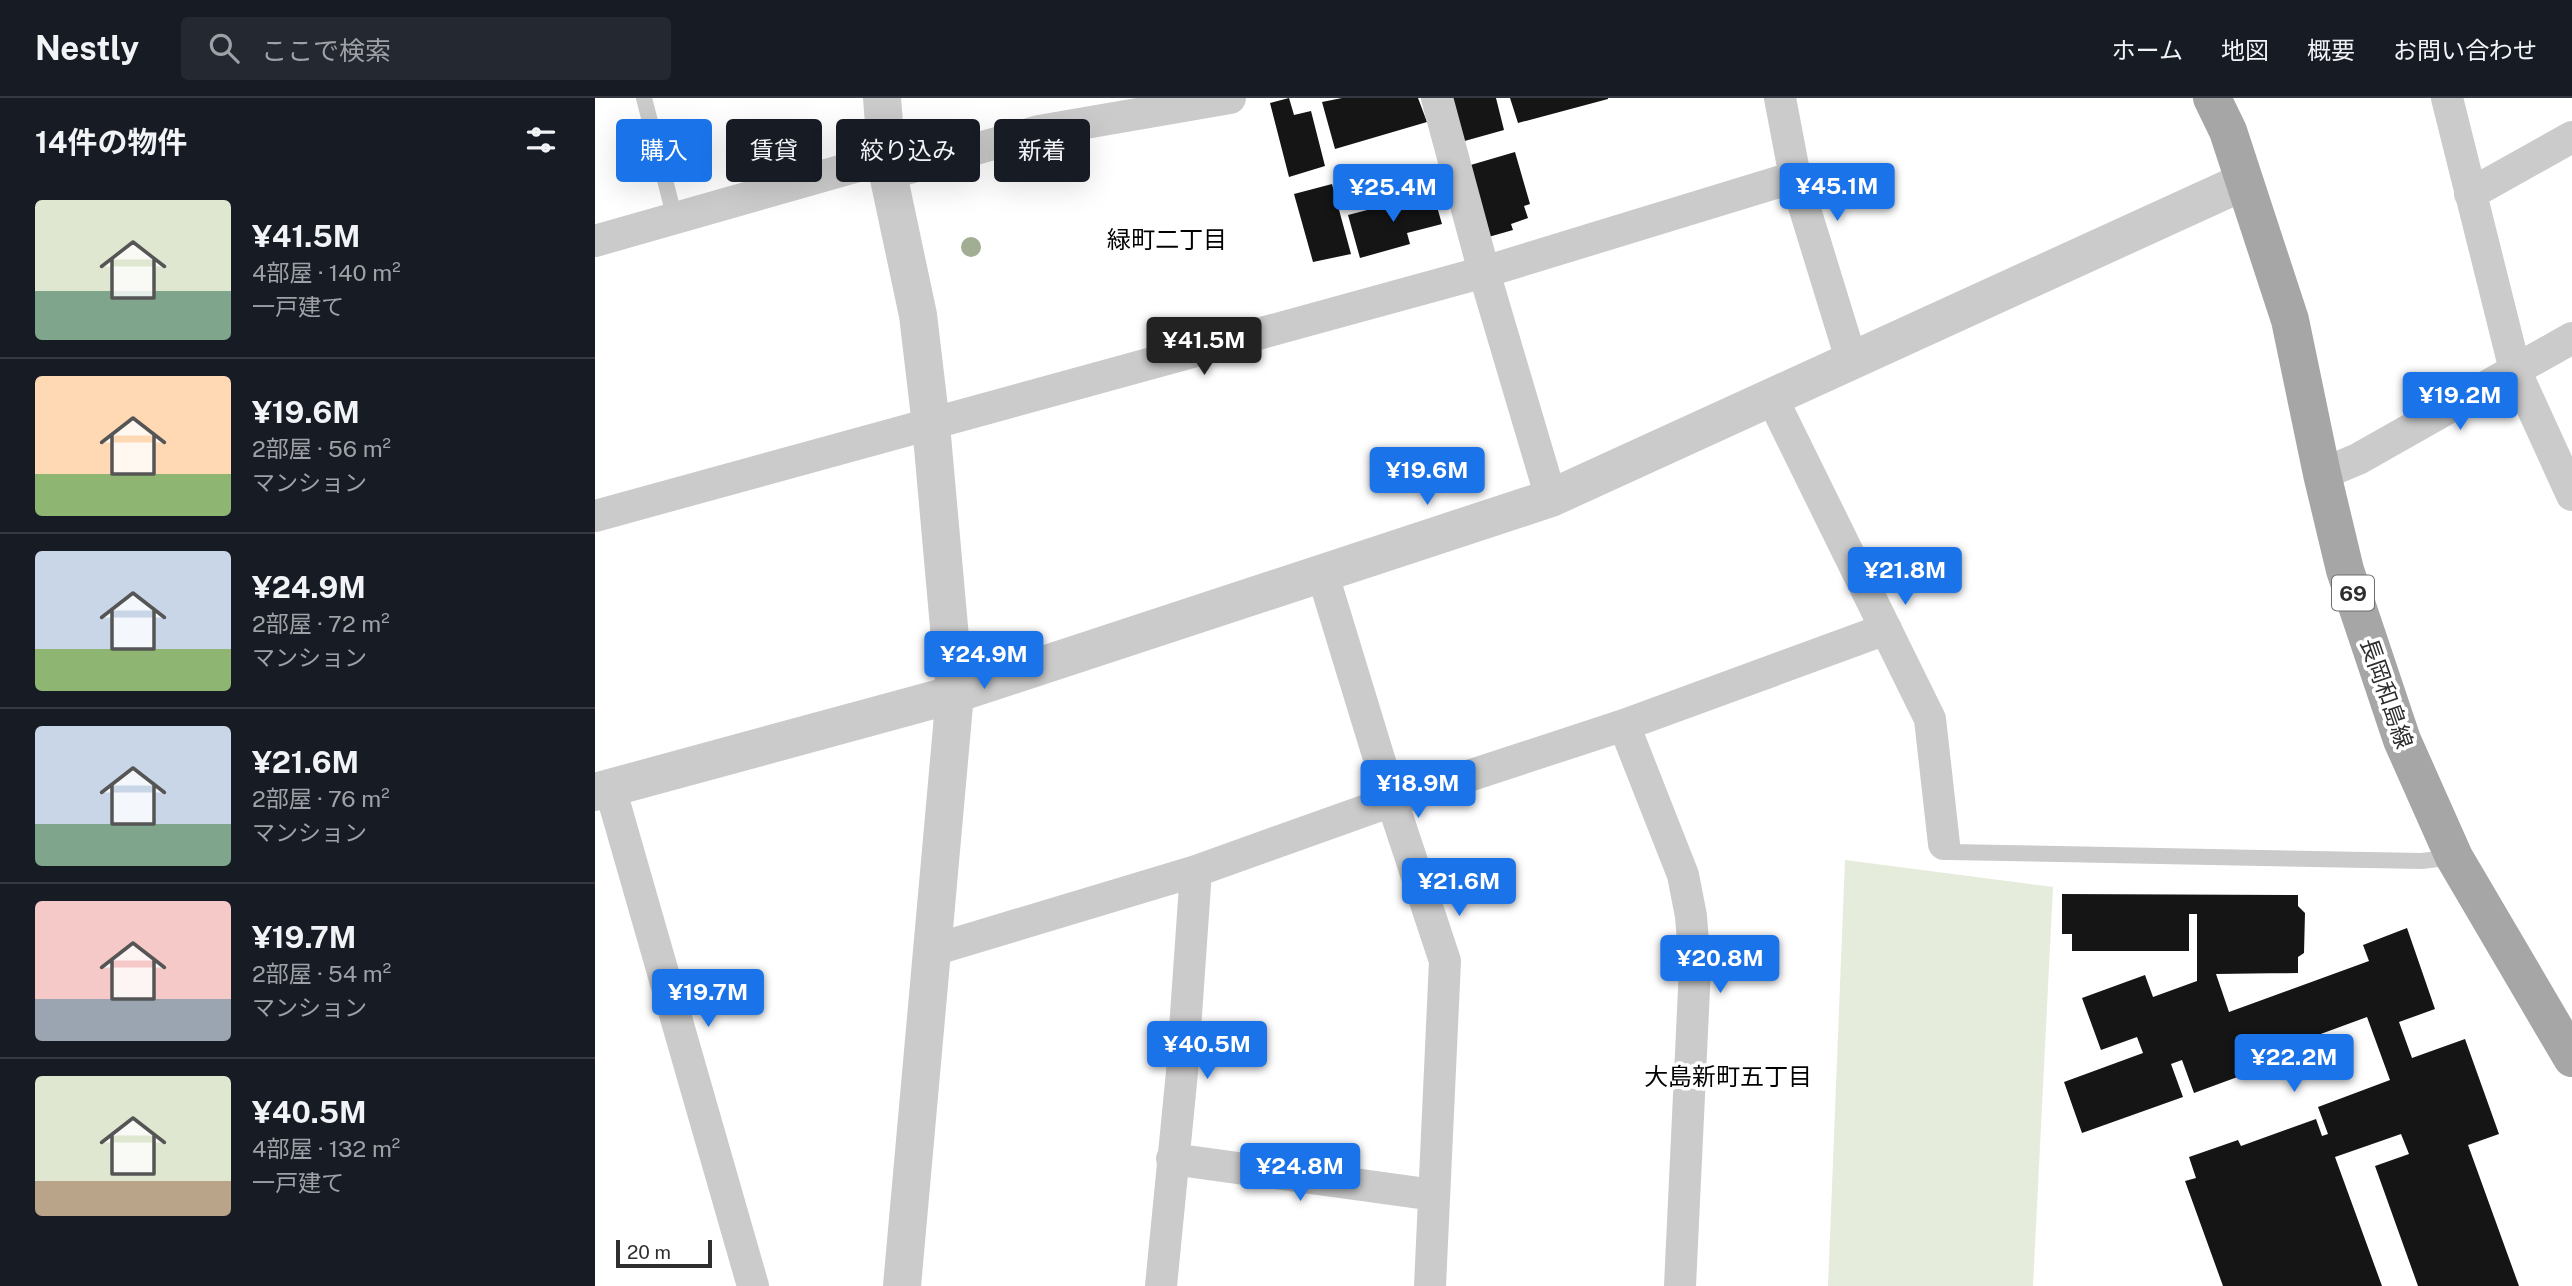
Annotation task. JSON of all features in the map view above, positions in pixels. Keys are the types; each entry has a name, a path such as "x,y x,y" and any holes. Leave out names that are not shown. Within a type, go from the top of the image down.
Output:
{"main road":[{"name":"長岡和島線","path":"2212,98 2228,131 2290,320 2345,570 2402,740 2454,857 2570,1051"}],"street":[{"path":"882,98 884,119"},
{"path":"980,145 1039,131 1230,98"},
{"path":"1437,98 1484,272 1551,498"},
{"path":"1780,98 1795,177 1851,359"},
{"path":"2447,98 2515,370 2572,495"},
{"path":"2470,194 2572,137"},
{"path":"595,516 1484,272 1795,177"},
{"path":"595,241 836,179"},
{"path":"753,1286 603,790 955,694 1551,498 2243,181"},
{"path":"890,182 918,315 931,425 955,694 902,1286"},
{"path":"2322,474 2358,459 2572,338"},
{"path":"1772,398 1930,719 1944,844"},
{"path":"1322,572 1392,801 1445,961 1430,1286"},
{"path":"930,951 1196,871 1392,801 1624,725 1886,629"},
{"path":"1624,725 1683,875 1691,916 1695,968 1680,1286"},
{"path":"1161,1286 1192,951 1196,871"},
{"path":"1172,1159 1434,1195"}],"lane":[{"path":"644,98 675,219"},
{"path":"1944,844 1949,852 2422,862 2454,857"}],"green space":[{"path":"1845,860 2053,887 2033,1286 1828,1286"}],"building":[{"path":"1289,98 1294,115 1311,111 1325,166 1289,177 1270,103"},
{"path":"1342,98 1418,98 1427,122 1335,149 1322,102"},
{"path":"1449,98 1496,98 1504,130 1461,142"},
{"path":"1510,98 1608,98 1608,99 1518,123"},
{"path":"1515,152 1530,204 1524,206 1528,218 1511,224 1513,230 1478,240 1457,169"},
{"path":"1332,184 1351,254 1313,262 1294,194"},
{"path":"1433,193 1442,224 1407,233 1410,244 1360,258 1348,215"},
{"path":"2062,894 2298,895 2298,906 2305,913 2304,953 2298,957 2298,973 2216,974 2229,1012 2369,961 2363,945 2407,928 2435,1009 2399,1022 2412,1058 2465,1039 2499,1134 2468,1145 2519,1286 2418,1286 2375,1166 2409,1154 2401,1134 2335,1157 2382,1286 2223,1286 2185,1181 2196,1178 2189,1157 2238,1140 2241,1146 2316,1119 2322,1136 2328,1134 2318,1107 2390,1080 2367,1017 2247,1061 2251,1072 2194,1093 2182,1060 2171,1064 2183,1097 2082,1133 2064,1082 2143,1053 2137,1037 2101,1050 2082,998 2145,975 2153,997 2197,981 2197,914 2189,914 2189,951 2072,951 2072,934 2062,934"}],"district":[{"name":"緑町二丁目","path":"1167,239"},
{"name":"大島新町五丁目","path":"1728,1076"}]}
